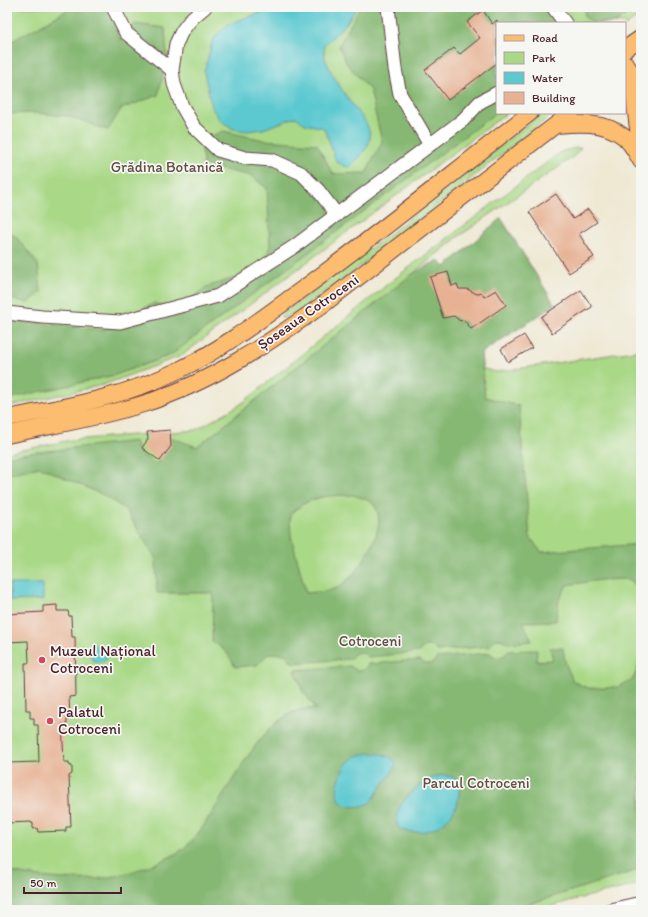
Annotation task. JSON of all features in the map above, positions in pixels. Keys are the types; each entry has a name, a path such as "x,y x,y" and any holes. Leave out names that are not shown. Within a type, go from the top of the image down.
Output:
{"main road":[{"path":"626,48 641,38"},
{"path":"630,69 641,153"},
{"name":"Șoseaua Cotroceni","path":"7,418 77,405 134,389 179,370 212,353 329,271 529,114"},
{"name":"Șoseaua Cotroceni","path":"7,435 84,420 144,404 192,384 234,362 283,332 325,303 570,114"},
{"path":"554,126 582,123 594,124 609,128 622,135 632,146 641,161"}],"street":[{"path":"113,7 126,33 172,70"},
{"path":"205,7 192,18 182,31 176,44 172,70 174,84 182,106 194,127 218,150 245,158 272,160 301,173 318,190 337,214"},
{"path":"388,7 395,69 400,94 430,145"},
{"path":"554,7 563,22"},
{"path":"7,313 42,317 120,322 218,296 295,246 463,120 480,102 496,94"},
{"path":"613,910 641,903"}],"green space":[{"name":"Grădina Botanică","path":"7,7 641,7 641,15 626,25 626,22 496,22 496,114 506,114 181,356 103,385 7,407"},
{"path":"73,7 103,7 110,10 120,40 135,24 165,28 167,58 158,95 121,109 108,130 68,116 34,113 7,114 7,38 12,41"},
{"path":"360,7 549,7 556,22 496,22 496,113 171,355 115,375 7,399 7,322 38,323 103,330 154,303 178,310 206,287 235,278 264,263 270,246 267,188 251,176 203,165 201,141 223,131 264,140 317,144 333,174 366,173 382,142 370,90 347,64 339,46"},
{"path":"584,7 635,7 617,22 592,22 585,17"},
{"path":"541,114 553,114 349,275 295,313 285,318 281,318 282,314 387,236"},
{"name":"Cotroceni","path":"575,148 581,148 573,157 458,237 399,285 445,332 457,362 496,372 641,350 641,884 569,901 539,910 7,910 7,453 71,440 196,430 241,404 394,279 558,154"},
{"path":"501,218 555,305 481,353 485,397 519,406 530,537 541,552 641,544 641,592 629,579 601,580 567,585 559,600 556,621 523,622 532,641 507,643 497,639 491,643 490,646 437,651 430,646 425,646 419,652 368,657 359,652 354,654 350,659 293,663 285,654 269,653 257,665 235,667 226,652 220,646 212,642 213,593 157,593 156,559 125,509 101,494 40,467 7,474 7,457 28,453 135,441 138,452 156,464 168,449 167,436 197,447 411,275 438,260 445,267","holes":["353,495 371,502 377,511 379,522 376,535 370,548 354,573 337,588 326,591 306,593 291,536 290,514 305,503 312,500 327,496"]},
{"path":"7,230 17,238 38,264 41,292 28,303 7,298"},
{"name":"Parcul Cotroceni","path":"550,648 563,648 565,662 573,681 587,688 618,687 633,679 641,660 641,869 510,910 7,910 7,871 62,879 104,878 140,869 183,849 198,834 242,764 276,723 295,711 316,709 302,690 294,670 351,666 355,670 360,671 368,664 420,660 429,664 434,662 437,658 490,653 495,657 502,657 508,651 537,650 536,661 553,660"}],"water":[{"path":"272,7 356,7 345,25 324,45 325,59 332,73 351,103 364,119 370,132 367,146 349,168 336,162 324,128 305,124 296,117 263,129 247,131 233,129 220,120 212,108 204,72 213,39 228,24 268,10"},
{"path":"10,584 43,584 43,600 10,601"},
{"path":"96,645 104,648 108,654 105,660 99,663 93,660 89,654 92,648"},
{"path":"371,753 388,756 396,762 396,765 369,803 357,807 344,805 338,797 337,787 346,764 358,756"},
{"path":"444,775 453,777 459,783 458,801 450,817 436,828 427,831 408,832 398,827 396,818 405,799 424,782"}],"building":[{"path":"483,10 492,24 497,20 496,64 448,100 425,70 454,48 460,54 480,38 467,22"},
{"path":"556,194 573,219 588,209 597,222 579,234 594,257 569,273 529,212"},
{"path":"448,272 452,286 457,284 459,289 467,289 477,294 481,292 484,297 496,290 506,305 471,329 464,320 460,321 454,316 443,318 430,277"},
{"path":"581,290 592,307 552,333 541,317"},
{"path":"524,335 532,348 508,362 501,349"},
{"path":"170,430 171,446 160,461 142,448 148,439 147,432"},
{"name":"Palatul Cotroceni","path":"57,605 57,611 68,611 69,616 71,616 72,637 75,637 76,696 69,697 70,717 67,718 67,724 62,724 64,762 69,762 69,765 72,766 72,774 69,776 71,827 66,827 66,831 38,832 37,828 33,829 33,823 31,822 7,823 7,763 39,762 38,725 34,725 34,718 30,718 30,710 26,710 25,663 29,663 28,641 7,642 7,614 43,612 43,606"}],"place":[{"name":"Muzeul Național Cotroceni","path":"42,660"},
{"name":"Palatul Cotroceni","path":"50,721"}]}
